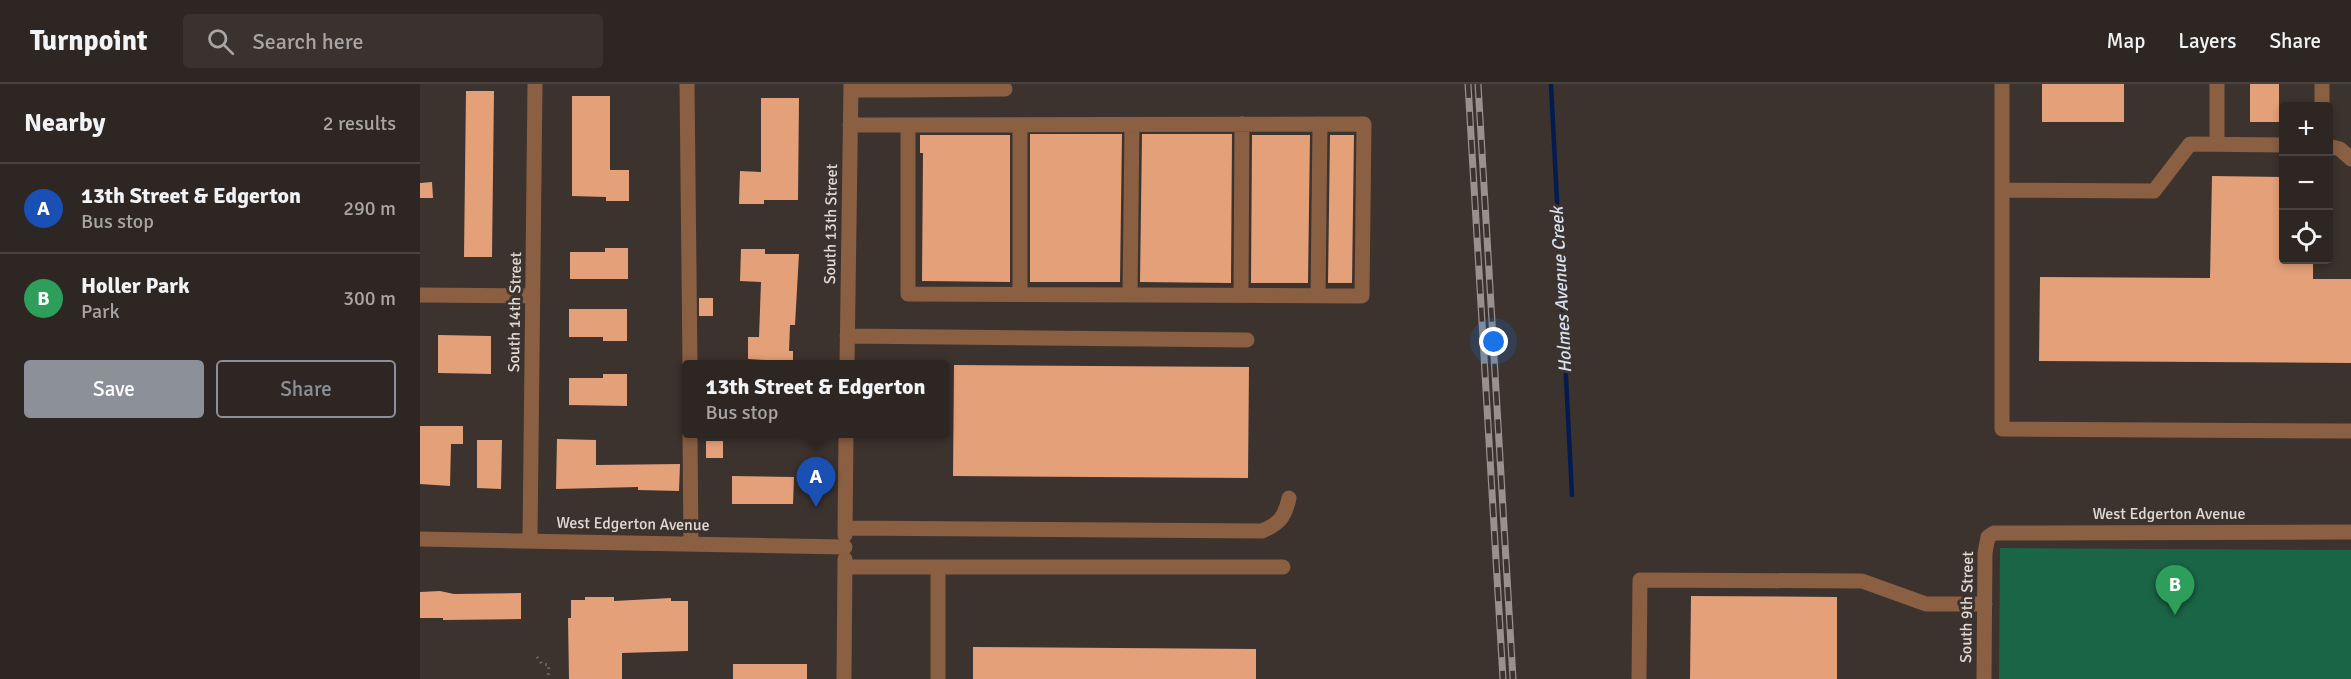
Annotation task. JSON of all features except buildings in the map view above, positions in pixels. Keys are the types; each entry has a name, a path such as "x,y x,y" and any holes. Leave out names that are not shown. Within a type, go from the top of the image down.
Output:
{"street":[{"name":"South 14th Street","path":"531,540 535,84"},
{"path":"687,84 690,360"},
{"path":"2002,84 2002,429 2351,430"},
{"path":"2217,84 2217,144"},
{"path":"2322,84 2322,102"},
{"path":"851,87 1005,89"},
{"name":"South 13th Street","path":"847,360 851,87"},
{"path":"1241,295 1242,124"},
{"path":"1318,296 1320,124"},
{"path":"850,125 1364,124 1362,296 908,294 908,125"},
{"path":"1020,125 1020,294"},
{"path":"1130,295 1132,125"},
{"path":"2002,190 2154,191 2190,144 2279,145"},
{"path":"2333,147 2340,149 2351,159"},
{"path":"420,296 532,296"},
{"path":"848,336 1247,340"},
{"path":"690,438 692,543"},
{"path":"844,679 846,438"},
{"path":"845,528 1262,531 1277,525 1286,512 1289,498"},
{"name":"West Edgerton Avenue","path":"1988,537 2001,531 2351,532"},
{"name":"South 9th Street","path":"1984,679 1985,553 1988,537"},
{"name":"West Edgerton Avenue","path":"420,539 845,547"},
{"path":"845,567 1284,567"},
{"path":"938,568 938,679"},
{"path":"1639,679 1640,580 1862,581 1926,604 1985,604"}],"path":[{"path":"537,657 542,664 549,665 548,679"}],"green space":[{"path":"2000,548 2351,550 2351,679 1999,679"}],"waterway":[{"name":"Holmes Avenue Creek","path":"1551,84 1572,495"}],"railway":[{"path":"1468,84 1503,679"},
{"path":"1478,84 1513,679"}],"place":[{"name":"13th Street & Edgerton","path":"816,507"},
{"name":"Holler Park","path":"2175,615"}]}
